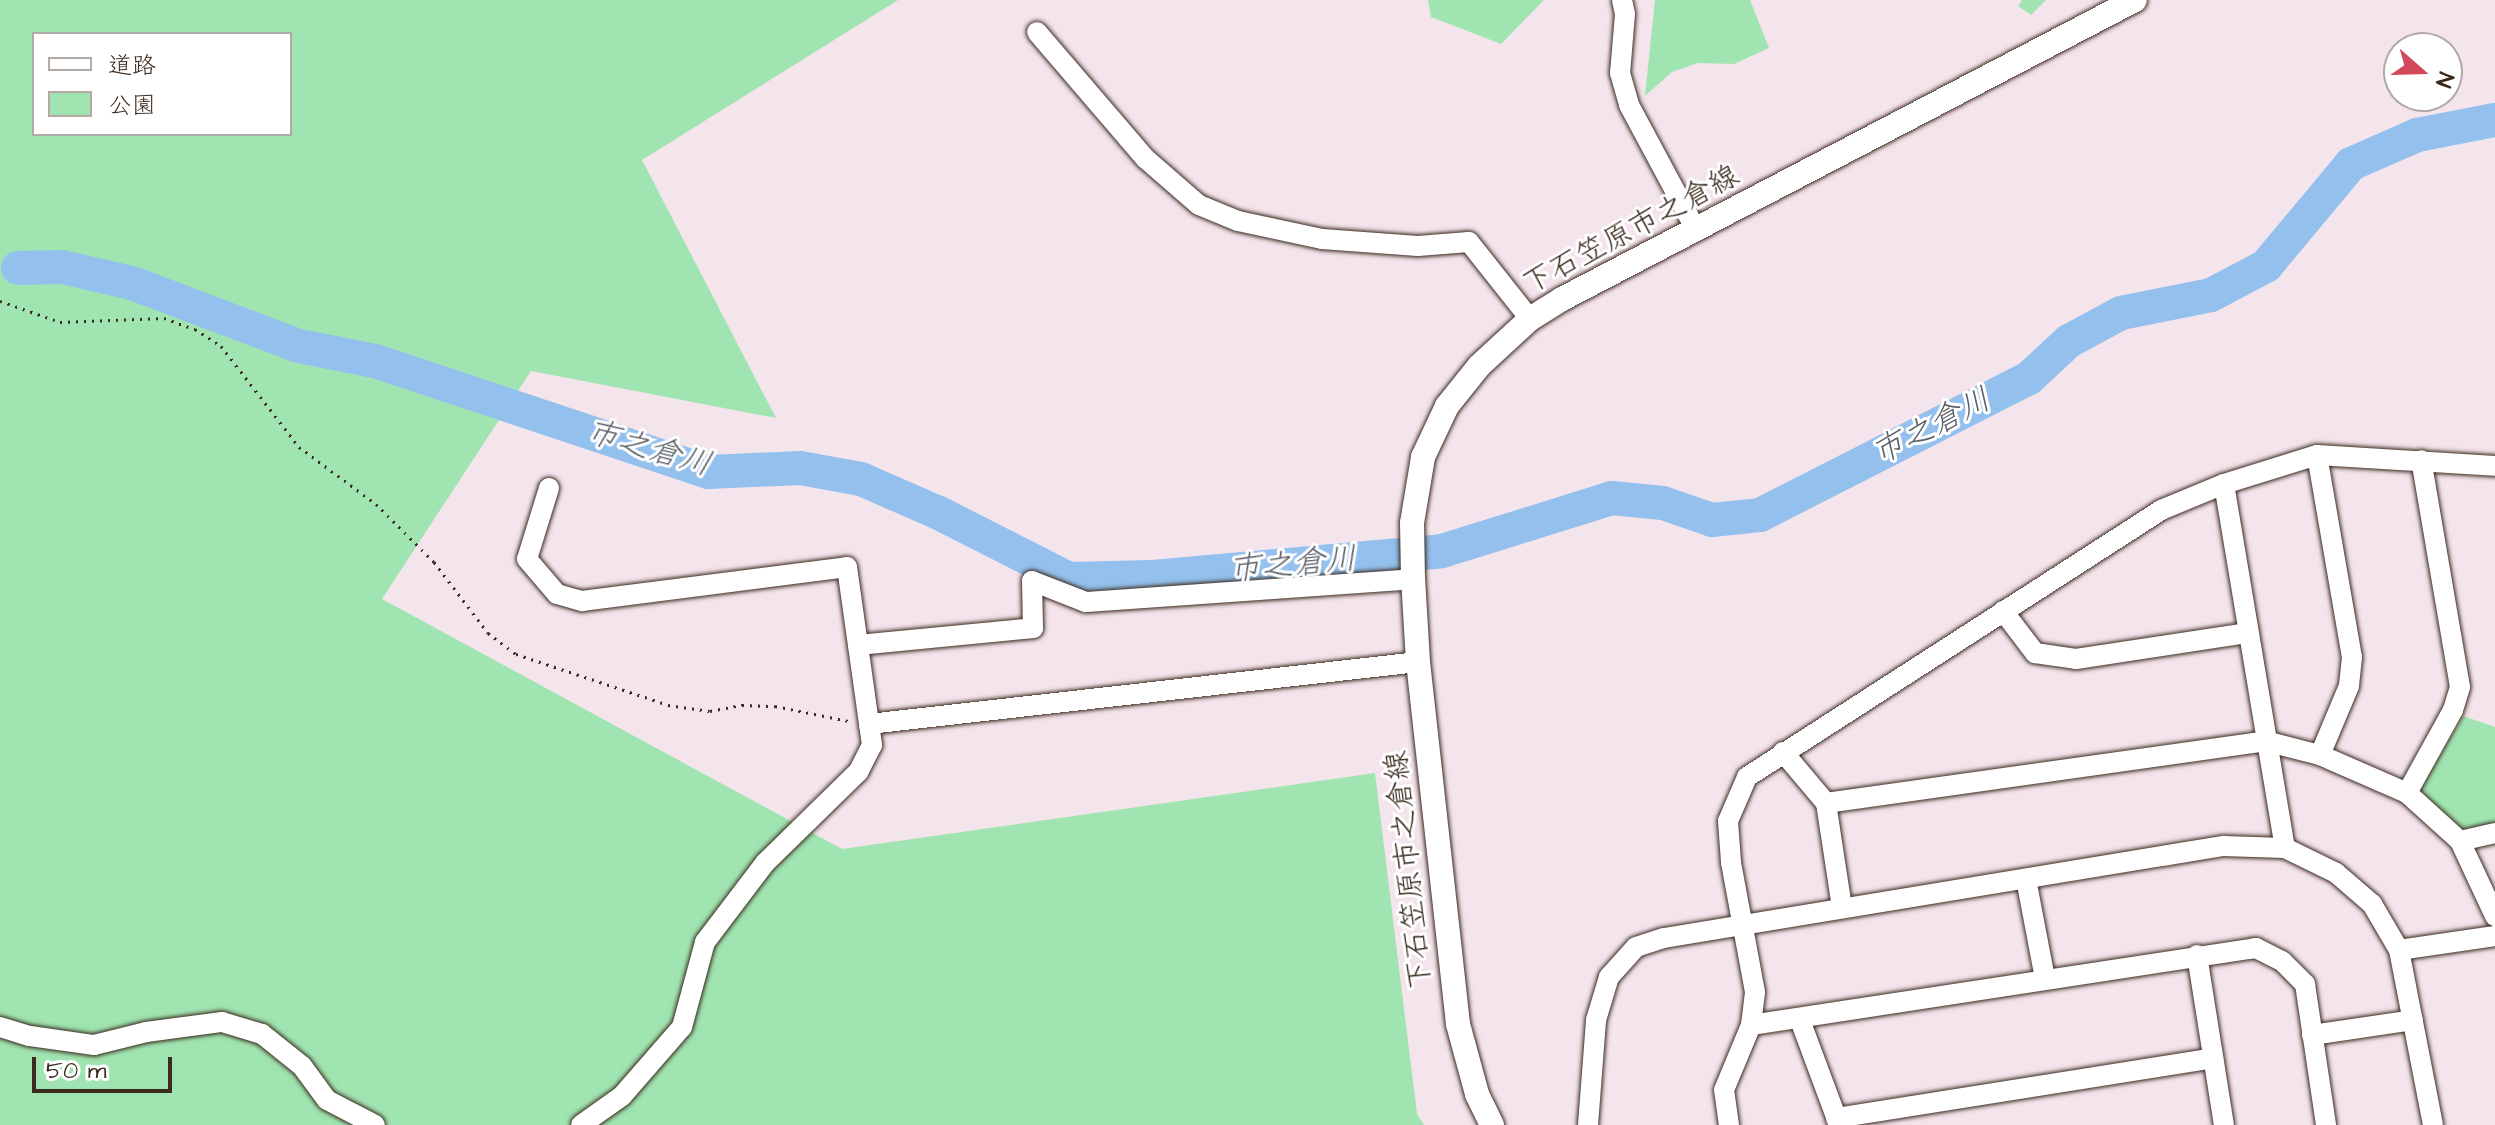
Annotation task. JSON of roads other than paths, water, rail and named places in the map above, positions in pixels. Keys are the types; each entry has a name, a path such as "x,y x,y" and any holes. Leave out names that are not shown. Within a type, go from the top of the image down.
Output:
{"main road":[{"name":"下石笠原市之倉線","path":"1492,1125 1477,1094 1458,1024 1418,662 1412,523 1423,457 1447,406 1479,366 1530,319 1562,299 2135,0"}],"street":[{"path":"1622,0 1625,14 1620,73 1629,105 1696,230"},
{"path":"1037,32 1146,159 1199,205 1238,221 1322,239 1418,246 1469,242 1530,319"},
{"path":"2317,455 2352,657 2349,686 2320,755"},
{"path":"1729,1125 1724,1090 1751,1025 1755,992 1731,862 1728,821 1747,777 2161,510 2224,484 2317,455 2495,466"},
{"path":"2407,793 2453,710 2460,687 2421,460"},
{"path":"2224,484 2285,848"},
{"path":"549,488 527,559 557,594 582,601 622,599 847,567 872,745 858,772 765,863 705,942 682,1027 622,1096 581,1125"},
{"path":"858,645 1033,628 1032,581 1086,602 1413,579"},
{"path":"2003,611 2035,653 2076,659 2248,633"},
{"path":"869,724 1418,662"},
{"path":"1826,803 2265,741 2320,755 2407,793 2460,841 2495,916"},
{"path":"1783,752 1826,803 1842,907"},
{"path":"2460,841 2495,833"},
{"path":"1588,1125 1596,1020 1609,977 1636,947 1664,938 1842,907 2223,846 2285,848 2336,873 2372,904 2399,950 2433,1125"},
{"path":"2026,879 2045,979"},
{"path":"2399,950 2495,936"},
{"path":"1751,1025 1800,1020 2256,948 2282,961 2305,984 2326,1125"},
{"path":"2197,955 2224,1125"},
{"path":"1800,1020 1837,1122 2213,1058"},
{"path":"2312,1035 2413,1020"},
{"path":"0,1027 30,1036 94,1045 146,1032 222,1022 262,1034 302,1066 327,1100 375,1125"}],"waterway":[{"name":"市之倉川","path":"18,268 62,267 132,283 299,346 375,361 708,472 800,468 861,479 939,513 1069,579 1153,577 1442,551 1612,498 1663,503 1712,520 1760,515 2029,378 2069,341 2121,313 2211,295 2266,266 2351,164 2417,135 2495,120"}]}
